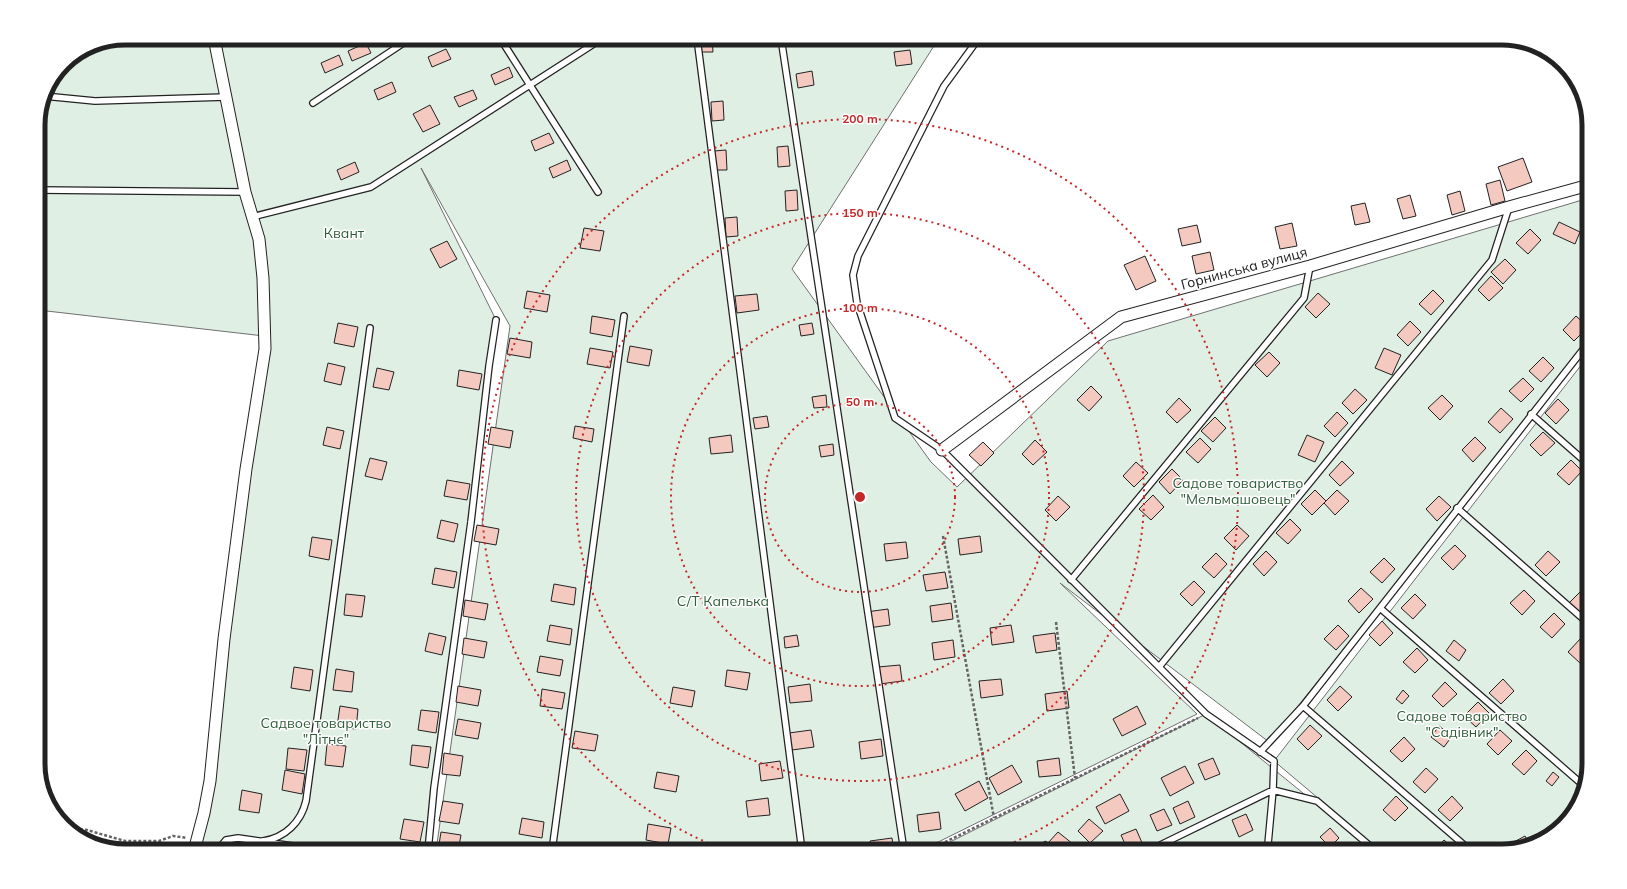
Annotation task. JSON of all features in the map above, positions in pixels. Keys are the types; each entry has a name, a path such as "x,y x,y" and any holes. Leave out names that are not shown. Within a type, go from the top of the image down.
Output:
{"street":[{"path":"196,844 210,781 225,632 246,469 265,349 263,278 260,239 245,192 215,45"},
{"name":"Горнинська вулиця","path":"942,450 1121,317 1310,266 1509,207 1582,188"}],"lane":[{"path":"313,103 400,45"},
{"path":"504,45 598,192"},
{"path":"252,217 371,187 592,45"},
{"path":"698,45 801,844"},
{"path":"782,45 903,844"},
{"path":"975,45 944,86 858,256 853,275 857,303 895,418 942,450 1206,714 1274,761 1268,844"},
{"path":"50,97 95,102 226,97"},
{"path":"45,190 245,192"},
{"path":"1159,667 1492,260 1509,207"},
{"path":"1071,580 1304,298 1310,266"},
{"path":"553,844 624,316"},
{"path":"429,844 434,788 471,522 489,366 496,320"},
{"path":"263,841 275,838 290,830 300,817 306,801 370,328"},
{"path":"1260,752 1303,706 1582,351"},
{"path":"1531,414 1582,459"},
{"path":"1457,508 1582,618"},
{"path":"1380,608 1580,782"},
{"path":"1303,706 1462,844"},
{"path":"1162,844 1273,790 1317,801 1368,844"},
{"path":"222,844 231,838 282,844"}],"path":[{"path":"943,536 994,818"},
{"path":"1056,622 1075,778"},
{"path":"941,844 1206,714"},
{"path":"78,829 125,841 159,841 173,836 185,836 192,844"}],"green space":[{"path":"125,45 935,45 792,269 931,462 957,487 1108,341 1582,200 1582,353 1269,742 1060,583 1197,714 934,844 437,844 510,326 421,168 496,320 427,844 196,843 264,336 45,311 45,120 51,94 56,85 72,65 85,56 99,49"},
{"name":"Садове товариство \"Садівник\"","path":"1582,364 1582,764 1578,790 1569,808 1555,824 1542,833 1533,838 1513,843 1373,844 1274,761"},
{"path":"1206,714 1365,844 946,844"}],"building":[{"path":"362,45 367,45 371,53 352,61 348,51"},
{"path":"700,45 712,45 713,52 701,52"},
{"path":"446,49 451,59 432,67 428,57"},
{"path":"910,50 912,64 896,66 894,52"},
{"path":"339,55 343,65 325,73 321,63"},
{"path":"509,67 513,77 495,85 491,75"},
{"path":"812,71 814,85 798,88 796,74"},
{"path":"392,82 396,92 378,100 374,90"},
{"path":"473,90 477,99 459,107 454,97"},
{"path":"723,101 724,120 712,121 711,102"},
{"path":"430,105 440,124 423,132 413,114"},
{"path":"549,133 554,143 535,151 531,141"},
{"path":"788,146 790,166 778,167 777,147"},
{"path":"726,150 727,170 715,170 714,151"},
{"path":"1523,158 1532,182 1507,191 1498,167"},
{"path":"567,160 571,170 553,178 549,168"},
{"path":"355,162 359,172 341,180 337,170"},
{"path":"1500,180 1505,201 1491,205 1486,184"},
{"path":"797,190 798,210 786,211 785,191"},
{"path":"1460,191 1465,211 1452,215 1447,195"},
{"path":"1410,195 1416,216 1403,219 1397,199"},
{"path":"1365,203 1370,222 1355,225 1351,206"},
{"path":"737,217 738,236 726,237 725,218"},
{"path":"1559,222 1580,232 1575,244 1553,234"},
{"path":"1292,223 1297,246 1280,249 1275,227"},
{"path":"1197,225 1201,242 1182,246 1178,229"},
{"path":"584,228 604,231 600,251 580,248"},
{"path":"1530,229 1541,240 1528,254 1516,243"},
{"path":"447,241 457,259 440,268 430,249"},
{"path":"1210,252 1214,270 1196,274 1192,256"},
{"path":"1145,256 1156,281 1136,290 1124,265"},
{"path":"1505,259 1516,270 1503,284 1491,272"},
{"path":"1491,276 1503,288 1489,301 1478,290"},
{"path":"1433,290 1444,301 1431,315 1419,304"},
{"path":"527,291 550,295 547,312 524,308"},
{"path":"1318,293 1330,304 1316,318 1305,307"},
{"path":"757,294 759,310 737,313 735,296"},
{"path":"592,316 615,320 612,337 590,333"},
{"path":"1576,316 1582,322 1582,333 1574,341 1563,330"},
{"path":"1410,321 1421,332 1408,346 1397,335"},
{"path":"338,323 358,327 354,347 334,343"},
{"path":"812,323 814,334 801,336 799,325"},
{"path":"510,338 532,342 530,358 507,354"},
{"path":"630,346 652,350 649,366 627,362"},
{"path":"590,348 613,352 610,368 587,364"},
{"path":"1384,348 1401,355 1392,375 1375,368"},
{"path":"1269,352 1280,363 1267,377 1255,365"},
{"path":"1543,357 1554,368 1541,382 1529,371"},
{"path":"328,363 345,367 341,385 324,381"},
{"path":"377,368 394,372 389,390 373,387"},
{"path":"459,370 482,374 479,390 457,386"},
{"path":"1523,378 1534,389 1521,402 1509,391"},
{"path":"1091,386 1102,397 1089,411 1077,400"},
{"path":"1355,389 1367,400 1353,414 1342,403"},
{"path":"826,395 827,407 814,408 812,397"},
{"path":"1442,395 1453,406 1440,420 1428,408"},
{"path":"1179,398 1191,410 1177,423 1166,412"},
{"path":"1558,399 1569,410 1556,424 1545,413"},
{"path":"1501,408 1513,419 1500,433 1488,422"},
{"path":"1337,412 1348,423 1335,437 1324,426"},
{"path":"767,416 769,427 755,429 753,418"},
{"path":"1215,417 1226,428 1213,442 1201,431"},
{"path":"575,426 594,429 592,442 573,438"},
{"path":"327,427 344,431 340,449 323,445"},
{"path":"491,427 513,431 510,448 488,444"},
{"path":"1543,432 1555,443 1541,456 1530,445"},
{"path":"731,435 733,452 711,454 709,438"},
{"path":"1307,435 1324,442 1315,462 1298,455"},
{"path":"1475,437 1486,448 1473,462 1462,450"},
{"path":"1200,438 1211,449 1198,463 1186,452"},
{"path":"1035,440 1047,452 1033,465 1022,454"},
{"path":"983,442 994,453 981,466 969,455"},
{"path":"833,444 834,455 821,457 819,446"},
{"path":"370,458 387,462 382,480 365,476"},
{"path":"1571,460 1582,471 1569,485 1557,474"},
{"path":"1342,461 1354,473 1340,486 1329,475"},
{"path":"1136,462 1148,473 1134,487 1123,476"},
{"path":"1172,469 1183,480 1170,494 1159,482"},
{"path":"447,480 470,484 467,500 444,496"},
{"path":"1315,490 1326,501 1312,515 1301,504"},
{"path":"1337,490 1349,501 1335,515 1324,503"},
{"path":"1153,495 1164,507 1151,520 1139,509"},
{"path":"1058,496 1070,507 1056,521 1045,510"},
{"path":"1439,496 1451,507 1437,521 1426,509"},
{"path":"1290,519 1301,530 1288,544 1276,533"},
{"path":"441,520 458,524 454,542 437,538"},
{"path":"477,525 499,529 496,545 474,541"},
{"path":"1237,525 1249,536 1236,550 1224,538"},
{"path":"980,536 982,552 960,555 958,539"},
{"path":"312,537 332,540 329,560 309,556"},
{"path":"906,542 908,558 886,561 884,544"},
{"path":"1455,545 1466,556 1453,570 1441,558"},
{"path":"1266,551 1277,562 1264,576 1253,564"},
{"path":"1548,551 1560,562 1546,576 1535,565"},
{"path":"1216,553 1227,564 1214,578 1202,567"},
{"path":"1384,558 1395,569 1382,583 1370,572"},
{"path":"435,568 457,572 454,588 432,584"},
{"path":"945,572 948,588 926,591 923,575"},
{"path":"1194,581 1205,592 1192,606 1180,594"},
{"path":"554,584 576,588 574,605 551,601"},
{"path":"1361,588 1373,599 1359,613 1348,601"},
{"path":"1524,590 1535,601 1522,615 1510,603"},
{"path":"1582,590 1582,613 1580,615 1569,603"},
{"path":"346,594 365,596 362,617 344,615"},
{"path":"1415,594 1426,605 1413,619 1401,608"},
{"path":"465,600 488,604 485,620 463,616"},
{"path":"951,603 953,619 932,622 930,606"},
{"path":"888,609 890,625 868,628 866,612"},
{"path":"1554,613 1565,624 1552,638 1540,627"},
{"path":"1382,621 1393,633 1380,646 1369,635"},
{"path":"550,625 572,629 570,645 547,641"},
{"path":"1011,625 1014,642 992,645 990,628"},
{"path":"1338,625 1349,636 1336,650 1324,639"},
{"path":"429,633 446,637 442,655 425,651"},
{"path":"1055,633 1057,650 1036,653 1033,636"},
{"path":"797,635 799,646 785,648 784,637"},
{"path":"464,638 487,642 484,658 462,654"},
{"path":"1581,638 1582,639 1582,661 1580,663 1568,652"},
{"path":"953,640 955,657 934,660 932,643"},
{"path":"1454,640 1466,650 1459,661 1446,651"},
{"path":"1417,648 1428,660 1415,673 1403,662"},
{"path":"540,656 563,660 560,676 537,672"},
{"path":"900,665 902,681 880,684 878,667"},
{"path":"294,667 313,670 310,691 291,688"},
{"path":"336,669 354,672 352,692 333,690"},
{"path":"727,670 750,673 747,690 725,686"},
{"path":"1001,679 1003,695 981,698 979,681"},
{"path":"1503,679 1514,691 1501,704 1489,693"},
{"path":"1445,682 1457,694 1443,707 1432,696"},
{"path":"810,684 812,701 790,703 788,687"},
{"path":"458,686 481,690 478,706 456,702"},
{"path":"1340,686 1352,697 1338,711 1327,700"},
{"path":"673,687 695,691 692,707 670,703"},
{"path":"542,689 565,693 562,709 540,706"},
{"path":"1403,690 1409,696 1402,704 1396,699"},
{"path":"1067,691 1069,708 1047,711 1045,694"},
{"path":"1478,702 1489,713 1476,727 1464,716"},
{"path":"340,706 358,709 356,729 337,727"},
{"path":"1137,706 1146,724 1122,736 1113,719"},
{"path":"421,710 439,712 436,733 418,730"},
{"path":"458,719 481,723 478,739 455,735"},
{"path":"1310,725 1322,736 1308,750 1297,739"},
{"path":"1439,726 1452,736 1444,747 1431,737"},
{"path":"811,730 814,747 792,750 789,733"},
{"path":"1500,730 1512,741 1498,755 1487,744"},
{"path":"575,731 598,735 595,751 572,748"},
{"path":"1404,737 1415,749 1402,762 1390,751"},
{"path":"881,739 883,756 861,759 859,742"},
{"path":"327,744 346,746 343,767 325,765"},
{"path":"412,745 431,747 428,768 410,765"},
{"path":"288,748 307,750 304,771 286,769"},
{"path":"1526,750 1537,761 1524,775 1512,764"},
{"path":"444,753 463,756 460,776 442,774"},
{"path":"1059,758 1061,775 1039,777 1037,761"},
{"path":"1213,758 1220,774 1205,780 1198,764"},
{"path":"780,761 783,778 761,781 759,764"},
{"path":"1012,765 1022,782 998,795 989,778"},
{"path":"1185,766 1194,783 1170,796 1161,778"},
{"path":"1426,768 1438,779 1425,793 1413,782"},
{"path":"285,770 305,774 302,794 282,790"},
{"path":"657,772 679,776 676,792 654,788"},
{"path":"1553,772 1559,777 1552,786 1546,781"},
{"path":"979,781 988,798 965,811 955,794"},
{"path":"242,790 262,794 259,813 239,810"},
{"path":"1120,794 1129,811 1105,824 1096,807"},
{"path":"1396,796 1408,808 1395,821 1383,810"},
{"path":"1452,796 1463,808 1450,821 1438,810"},
{"path":"768,798 770,815 748,817 746,801"},
{"path":"443,801 463,804 459,824 439,821"},
{"path":"1188,801 1195,817 1180,824 1173,808"},
{"path":"1164,809 1172,825 1157,831 1150,815"},
{"path":"939,812 941,829 919,832 917,815"},
{"path":"1246,814 1253,830 1239,837 1232,820"},
{"path":"522,818 544,822 542,838 519,834"},
{"path":"404,819 424,822 420,842 400,839"},
{"path":"1089,819 1103,831 1090,843 1078,831"},
{"path":"648,824 671,828 668,844 646,840"},
{"path":"1330,828 1339,838 1333,844 1327,844 1320,837"},
{"path":"1136,829 1143,844 1125,844 1121,835"},
{"path":"441,832 461,835 459,844 439,844"},
{"path":"1058,832 1073,844 1049,844 1048,843"},
{"path":"1525,836 1527,840 1523,841 1512,843"},
{"path":"892,838 893,844 871,844 870,841"},
{"path":"1444,840 1449,844 1440,844"},
{"path":"1046,841 1048,844 1039,844"}],"park label":[{"name":"Квант","path":"344,233"},
{"name":"Садове товариство \"Мельмашовець\"","path":"1238,492"},
{"name":"С/Т Капелька","path":"723,601"},
{"name":"Садвое товариство \"Літнє\"","path":"326,732"}]}
